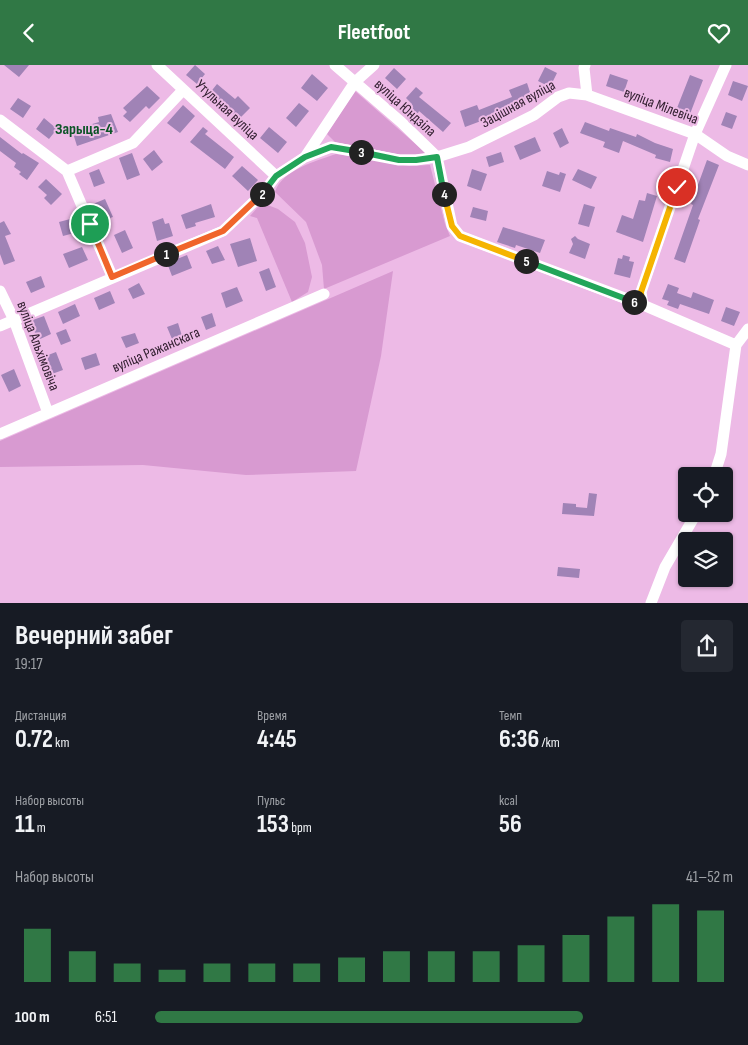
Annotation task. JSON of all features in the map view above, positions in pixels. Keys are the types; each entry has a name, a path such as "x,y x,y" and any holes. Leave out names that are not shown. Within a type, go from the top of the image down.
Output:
{"street":[{"name":"Утульная вуліца","path":"157,65 276,176"},
{"name":"вуліца Юндзіла","path":"335,65 401,122 437,157 452,226 460,236 642,305"},
{"path":"0,325 223,231 263,193 276,176 305,157 355,82 374,65"},
{"path":"585,65 587,95"},
{"path":"726,65 695,134 641,292 642,305 736,345"},
{"path":"67,171 133,143 183,90"},
{"name":"Зацішная вуліца","path":"305,157 331,147 399,160 437,157 469,147 534,115 558,97 569,93 587,95"},
{"name":"вуліца Мілевіча","path":"587,95 695,134 727,156 748,165"},
{"path":"0,120 67,171 112,277"},
{"name":"вуліца Альхімовіча","path":"0,291 14,320 48,413"},
{"name":"вуліца Ражанскага","path":"0,434 324,295"},
{"path":"717,467 722,453 736,345 748,319"},
{"path":"736,345 748,329"},
{"path":"651,603 665,567 691,522"}],"shaded area":[{"path":"355,91 427,154 397,154 335,142 327,134"},
{"path":"336,154 409,166 430,165 445,224 450,236 324,289 322,265 306,222 275,192 279,184 292,172 310,163"},
{"path":"265,204 278,209 295,222 305,243 312,277 308,292 292,302 257,218 250,216 257,208"},
{"path":"393,271 381,356 356,471 246,475 143,465 0,467 0,441"}],"building":[{"path":"4,65 29,65 19,77"},
{"path":"195,65 205,74 197,84 186,75"},
{"path":"545,67 557,73 550,87 538,81"},
{"path":"394,68 406,79 397,89 385,78"},
{"path":"312,74 328,88 317,101 301,88"},
{"path":"610,74 628,80 624,92 606,86"},
{"path":"690,75 703,80 690,114 677,108"},
{"path":"733,81 748,86 742,101 728,95"},
{"path":"527,83 532,98 505,109 508,115 490,122 489,118 465,127 460,111 477,105 479,110 512,97 509,90"},
{"path":"217,84 235,99 238,96 250,108 239,119 220,101 209,94"},
{"path":"147,86 160,98 149,109 146,106 130,122 123,116 127,112 123,108"},
{"path":"416,87 423,93 419,97 451,123 443,132 419,111 417,115 409,108 412,104 406,98"},
{"path":"18,98 31,106 23,118 10,109"},
{"path":"299,103 309,111 296,127 286,118"},
{"path":"183,105 195,116 180,133 167,123"},
{"path":"726,112 737,116 732,129 721,125"},
{"path":"111,114 118,132 77,146 72,130 99,122 98,117"},
{"path":"44,118 57,129 49,139 36,129"},
{"path":"585,122 609,131 610,128 636,137 637,134 673,149 670,162 655,158 656,155 623,141 619,153 603,147 605,142 580,133"},
{"path":"203,127 208,131 205,134 234,157 225,169 190,142"},
{"path":"269,127 287,142 278,153 260,138"},
{"path":"562,128 569,143 560,148 553,133"},
{"path":"0,137 22,154 39,163 27,180 14,167 16,163 0,151"},
{"path":"535,137 541,151 520,160 514,146"},
{"path":"154,150 163,162 152,171 143,159"},
{"path":"501,152 504,162 489,167 486,157"},
{"path":"132,153 140,175 127,180 119,158"},
{"path":"707,160 719,165 698,219 700,220 685,263 674,259"},
{"path":"242,166 258,180 248,191 232,176"},
{"path":"99,169 105,183 94,187 89,173"},
{"path":"472,169 487,174 481,191 467,186"},
{"path":"578,169 597,177 591,189 572,180"},
{"path":"547,171 559,175 560,172 566,174 560,192 542,186"},
{"path":"46,179 62,194 51,205 44,198 47,195 38,187"},
{"path":"647,193 657,196 643,242 616,232 622,215 633,219 639,200 645,201"},
{"path":"105,199 113,217 100,221 93,204"},
{"path":"211,204 215,217 195,223 196,226 186,229 181,215"},
{"path":"584,204 595,207 589,227 578,224"},
{"path":"473,207 488,211 486,221 470,217"},
{"path":"74,218 78,232 63,236 59,222"},
{"path":"163,218 165,224 169,223 173,236 157,241 152,222"},
{"path":"4,221 11,234 5,236 15,261 4,265 0,254 0,223"},
{"path":"503,227 545,240 540,253 516,245 515,248 497,242"},
{"path":"125,230 133,248 122,253 114,235"},
{"path":"575,236 590,244 585,259 569,253 573,244 571,239"},
{"path":"250,238 257,261 238,267 230,244"},
{"path":"218,246 225,260 212,264 206,251"},
{"path":"82,247 88,260 69,268 63,254"},
{"path":"187,255 192,268 172,276 167,263"},
{"path":"623,255 630,257 629,261 634,262 630,278 614,274 618,258 622,259"},
{"path":"269,268 276,287 266,291 259,272"},
{"path":"41,276 45,287 31,293 26,282"},
{"path":"139,283 145,294 133,299 128,289"},
{"path":"668,284 679,288 677,293 691,298 693,292 714,300 709,314 680,304 678,309 667,305 669,301 662,299"},
{"path":"237,287 243,301 226,308 221,293"},
{"path":"110,291 115,303 99,310 94,298"},
{"path":"75,304 80,316 63,324 58,312"},
{"path":"726,307 740,312 734,326 721,321"},
{"path":"212,313 216,326 206,330 201,317"},
{"path":"44,316 51,334 38,340 30,321"},
{"path":"178,323 182,336 172,339 167,327"},
{"path":"66,329 71,341 61,345 56,333"},
{"path":"135,333 139,343 126,348 121,337"},
{"path":"56,352 63,370 49,375 43,357"},
{"path":"96,353 100,365 85,370 81,358"},
{"path":"14,369 21,386 9,392 1,375"},
{"path":"589,493 597,494 594,516 562,514 563,503 576,504 576,507 587,508"},
{"path":"558,567 580,569 579,578 557,576"}],"district":[{"name":"Зарыца-4","path":"84,129"}],"route":[{"path":"90,224 112,277 223,231 263,193 276,176 305,157 331,147 399,160 437,157 452,226 460,236 642,305 641,292 677,187"}]}
